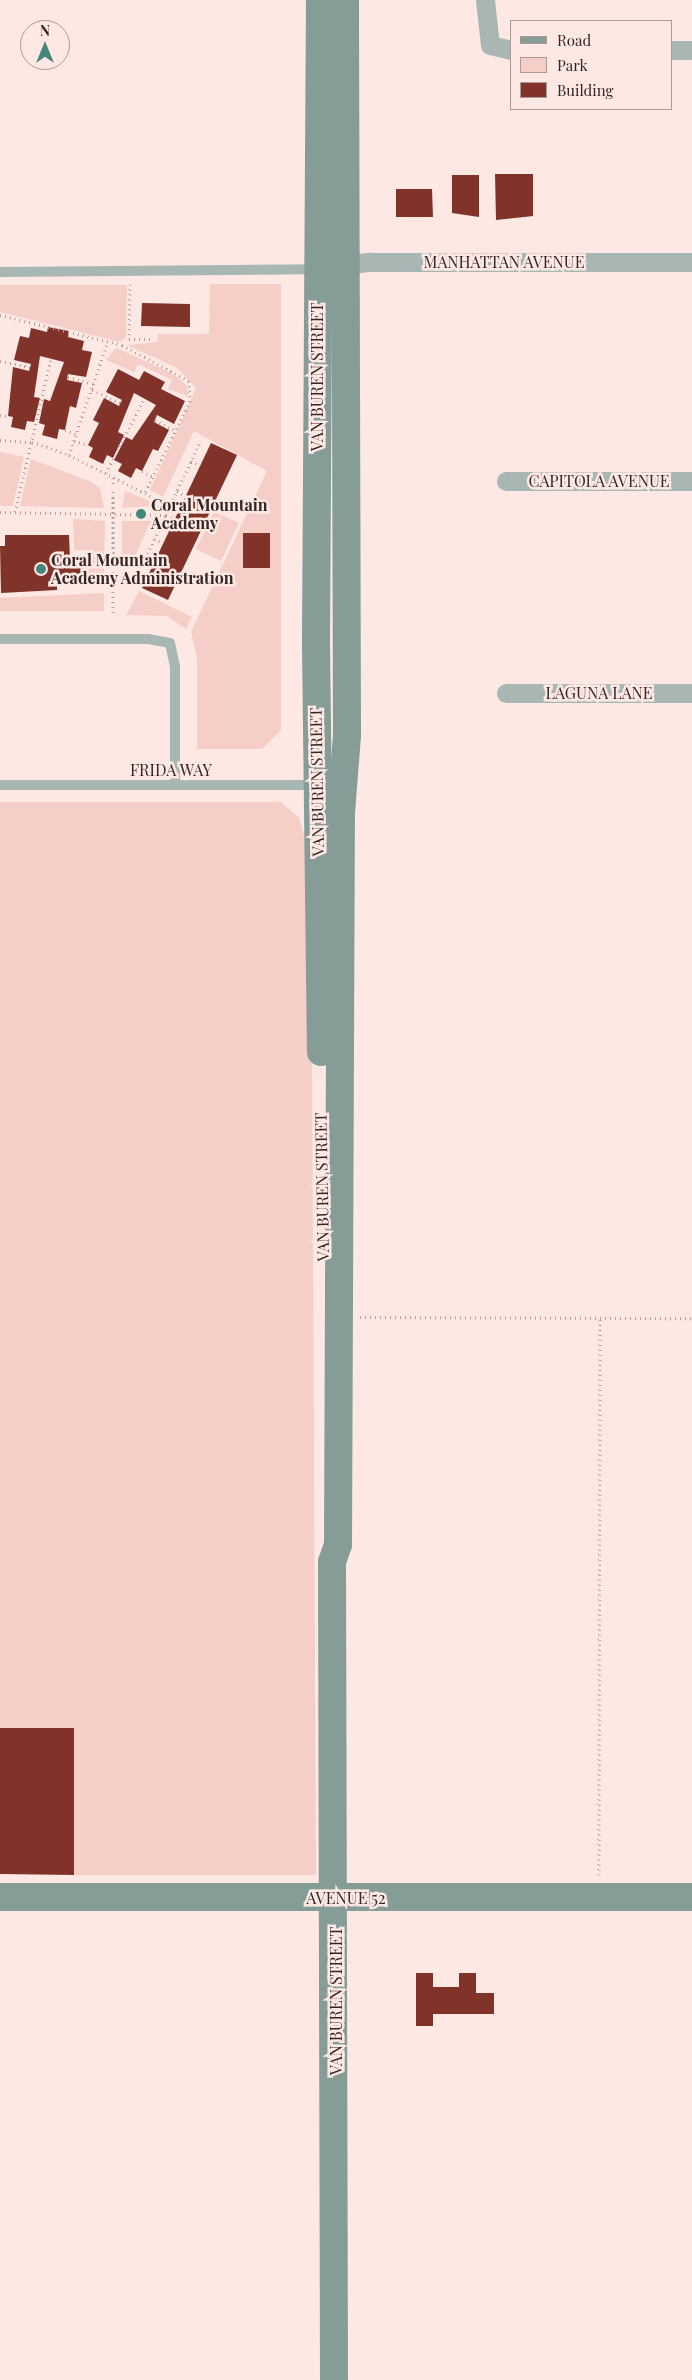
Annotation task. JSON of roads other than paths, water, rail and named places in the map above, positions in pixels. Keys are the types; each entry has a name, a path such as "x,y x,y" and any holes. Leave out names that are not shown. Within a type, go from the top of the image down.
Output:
{"street":[{"name":"VAN BUREN STREET","path":"320,0 316,645 337,1318 338,1545 332,1562"},
{"name":"VAN BUREN STREET","path":"334,2380 336,1898 332,1562 325,1520 321,785 346,265 345,0"},
{"path":"485,0 490,45 510,50"},
{"path":"672,50 692,50"},
{"name":"MANHATTAN AVENUE","path":"317,269 346,265 692,262"},
{"name":"CAPITOLA AVENUE","path":"506,481 692,481"},
{"name":"LAGUNA LANE","path":"506,693 692,693"},
{"name":"AVENUE 52","path":"0,1897 692,1897"}],"lane":[{"path":"0,272 317,269"},
{"path":"0,639 148,639 170,644 175,666 175,785"},
{"name":"FRIDA WAY","path":"0,785 321,785"}],"place":[{"name":"Coral Mountain Academy","path":"141,514"},
{"name":"Coral Mountain Academy Administration","path":"41,569"}]}
